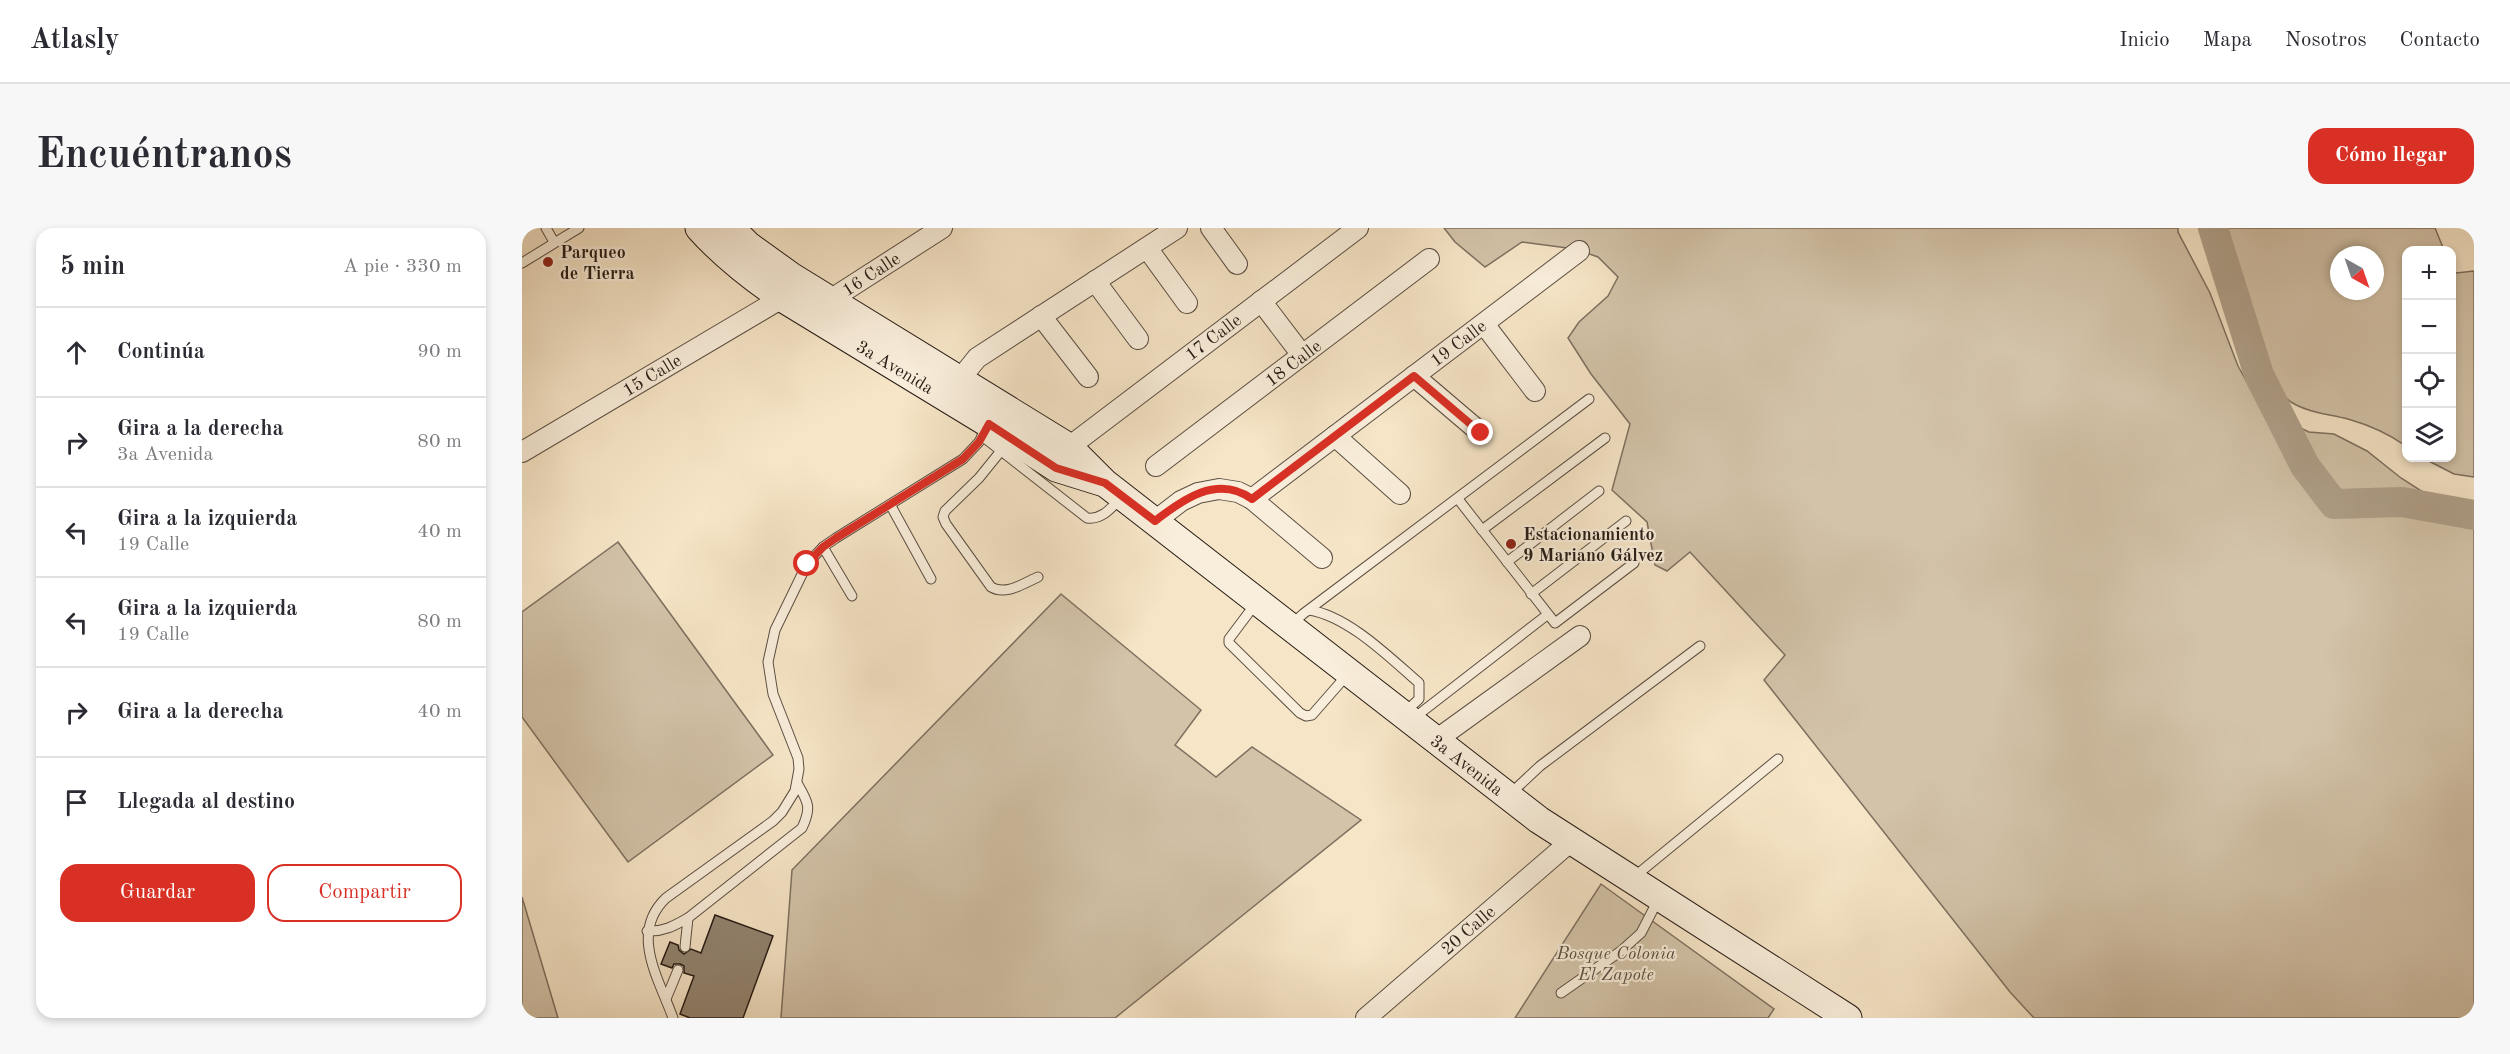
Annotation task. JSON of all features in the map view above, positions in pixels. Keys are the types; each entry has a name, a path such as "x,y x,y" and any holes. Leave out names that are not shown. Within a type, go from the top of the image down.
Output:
{"street":[{"name":"3a Avenida","path":"699,228 722,254 752,278 985,430 1056,468 1114,490"},
{"name":"3a Avenida","path":"731,228 756,251 830,300 961,378 1069,447 1114,490 1258,601 1300,618 1350,673 1570,842 1632,878 1848,1018"},
{"name":"16 Calle","path":"830,300 942,228"},
{"path":"961,378 977,358 1177,228"},
{"path":"1211,228 1237,264"},
{"name":"17 Calle","path":"1069,447 1358,228"},
{"path":"1147,248 1187,303"},
{"name":"19 Calle","path":"1252,499 1579,251"},
{"name":"18 Calle","path":"1156,466 1430,259"},
{"path":"1095,281 1138,339"},
{"name":"15 Calle","path":"522,452 782,297"},
{"path":"1261,301 1302,356"},
{"path":"1041,316 1088,377"},
{"path":"1484,324 1535,391"},
{"path":"1414,376 1481,433"},
{"path":"1335,436 1400,494"},
{"path":"1155,521 1185,499 1205,491 1219,489 1238,492 1252,499 1322,558"},
{"path":"1436,741 1580,636"},
{"name":"20 Calle","path":"1366,1018 1570,842"}],"lane":[{"path":"546,228 554,242"},
{"path":"522,262 579,228"},
{"path":"1300,618 1589,399"},
{"path":"673,1018 648,949 647,931 658,905 773,821 789,802 797,783 798,758 770,684 769,651 775,630 800,575 823,547 963,459 985,430 1000,452 1087,518 1095,519 1102,516 1114,490"},
{"path":"1482,530 1605,438"},
{"path":"1000,452 980,478 945,511 943,517 945,524 991,587 997,591 1006,590 1038,577"},
{"path":"1507,562 1599,491"},
{"path":"1458,499 1547,615 1557,623 1634,563"},
{"path":"891,506 932,579"},
{"path":"1531,594 1626,521"},
{"path":"823,547 852,596"},
{"path":"1258,601 1229,639 1229,643 1300,713 1306,716 1312,715 1350,673"},
{"path":"1300,618 1325,612 1386,654 1419,683 1419,699 1407,718"},
{"path":"1407,718 1547,615"},
{"path":"1508,796 1540,766 1700,646"},
{"path":"1632,878 1778,759"},
{"path":"647,931 657,932 674,927 688,918 802,828 808,814 807,800 797,783"},
{"path":"1561,993 1621,951 1641,933 1660,896"},
{"path":"685,947 688,918"},
{"path":"666,999 678,970"}],"green space":[{"path":"1444,228 2178,228 2210,293 2238,366 2252,391 2283,420 2309,432 2334,434 2367,451 2401,478 2446,507 2474,510 2474,1018 2034,1018 2010,992 1764,680 1785,655 1690,552 1667,571 1655,565 1647,522 1612,490 1630,424 1591,374 1568,338 1579,322 1608,296 1618,277 1598,257 1575,249 1522,242 1485,267 1455,242"},
{"path":"2202,228 2435,228 2442,246 2402,246 2402,444 2364,424 2312,411 2291,402 2276,388 2262,369 2226,297"},
{"path":"2474,271 2474,477 2454,474 2431,462 2456,462 2456,273"},
{"path":"618,542 773,755 628,862 522,717 522,612"},
{"path":"1061,594 1201,710 1175,745 1216,777 1252,747 1361,820 1115,1018 781,1018 792,870"},
{"name":"Bosque Colonia El Zapote","path":"1601,884 1774,1009 1768,1018 1515,1018"},
{"path":"522,897 558,1018 522,1018"}],"building":[{"path":"715,915 773,936 743,1018 690,1018 680,1014 694,976 684,973 684,966 680,964 674,964 672,968 661,964 670,942 678,945 679,950 684,954 691,949 701,953"}],"waterway":[{"path":"2213,228 2259,375 2305,466 2334,504 2402,502 2474,515"}],"place":[{"name":"Parqueo de Tierra","path":"548,262"},
{"name":"Estacionamiento 9 Mariano Gálvez","path":"1511,544"}],"route":[{"path":"807,564 823,547 836,538 891,506 963,459 979,442 989,424 1056,468 1105,483 1155,521 1180,501 1205,491 1219,489 1238,492 1252,499 1414,376 1481,433"}]}
